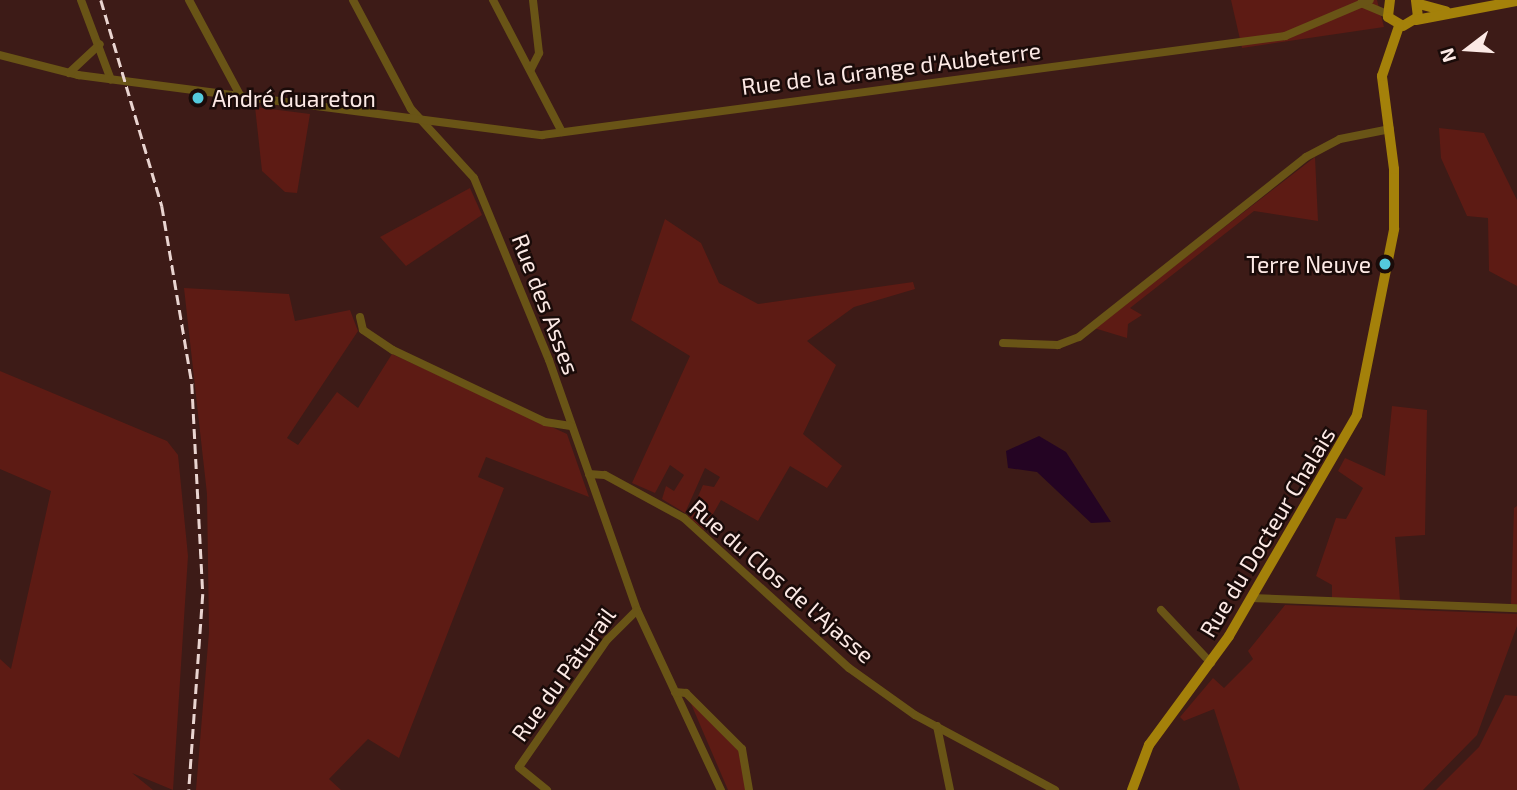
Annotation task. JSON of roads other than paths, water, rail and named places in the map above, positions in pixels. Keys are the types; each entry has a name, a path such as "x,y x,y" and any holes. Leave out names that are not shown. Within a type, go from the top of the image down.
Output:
{"main road":[{"path":"1390,0 1387,13 1399,26 1416,20 1517,1"},
{"path":"1416,20 1418,2 1454,12"},
{"name":"Rue du Docteur Chalais","path":"1132,790 1149,745 1211,663 1357,415 1394,229 1390,129 1382,76 1399,26"}],"street":[{"path":"81,0 100,44 111,80"},
{"path":"189,0 240,95"},
{"name":"Rue des Asses","path":"354,0 419,120 474,178 571,426 637,610 722,790"},
{"path":"493,0 562,132"},
{"path":"531,69 539,53 533,0"},
{"name":"Rue de la Grange d'Aubeterre","path":"419,120 531,136 1285,36 1364,1 1387,13"},
{"path":"69,73 100,44"},
{"path":"0,55 69,73 111,80 419,120"},
{"path":"1003,344 1058,345 1079,337 1306,157 1340,139 1390,129"},
{"path":"360,317 363,330 393,350 545,422 571,426"},
{"name":"Rue du Clos de l'Ajasse","path":"589,474 605,475 684,518 824,648 937,726 1055,790"},
{"path":"1251,598 1517,608"},
{"name":"Rue du Pâturail","path":"547,790 519,766 607,640 637,610"},
{"path":"1161,610 1211,663"},
{"path":"676,692 686,692 742,749 749,790"},
{"path":"937,726 950,790"}],"railway":[{"path":"101,0 162,206 192,384 203,594 189,790"}],"place":[{"name":"André Guareton","path":"198,98"},
{"name":"Terre Neuve","path":"1385,264"}]}
